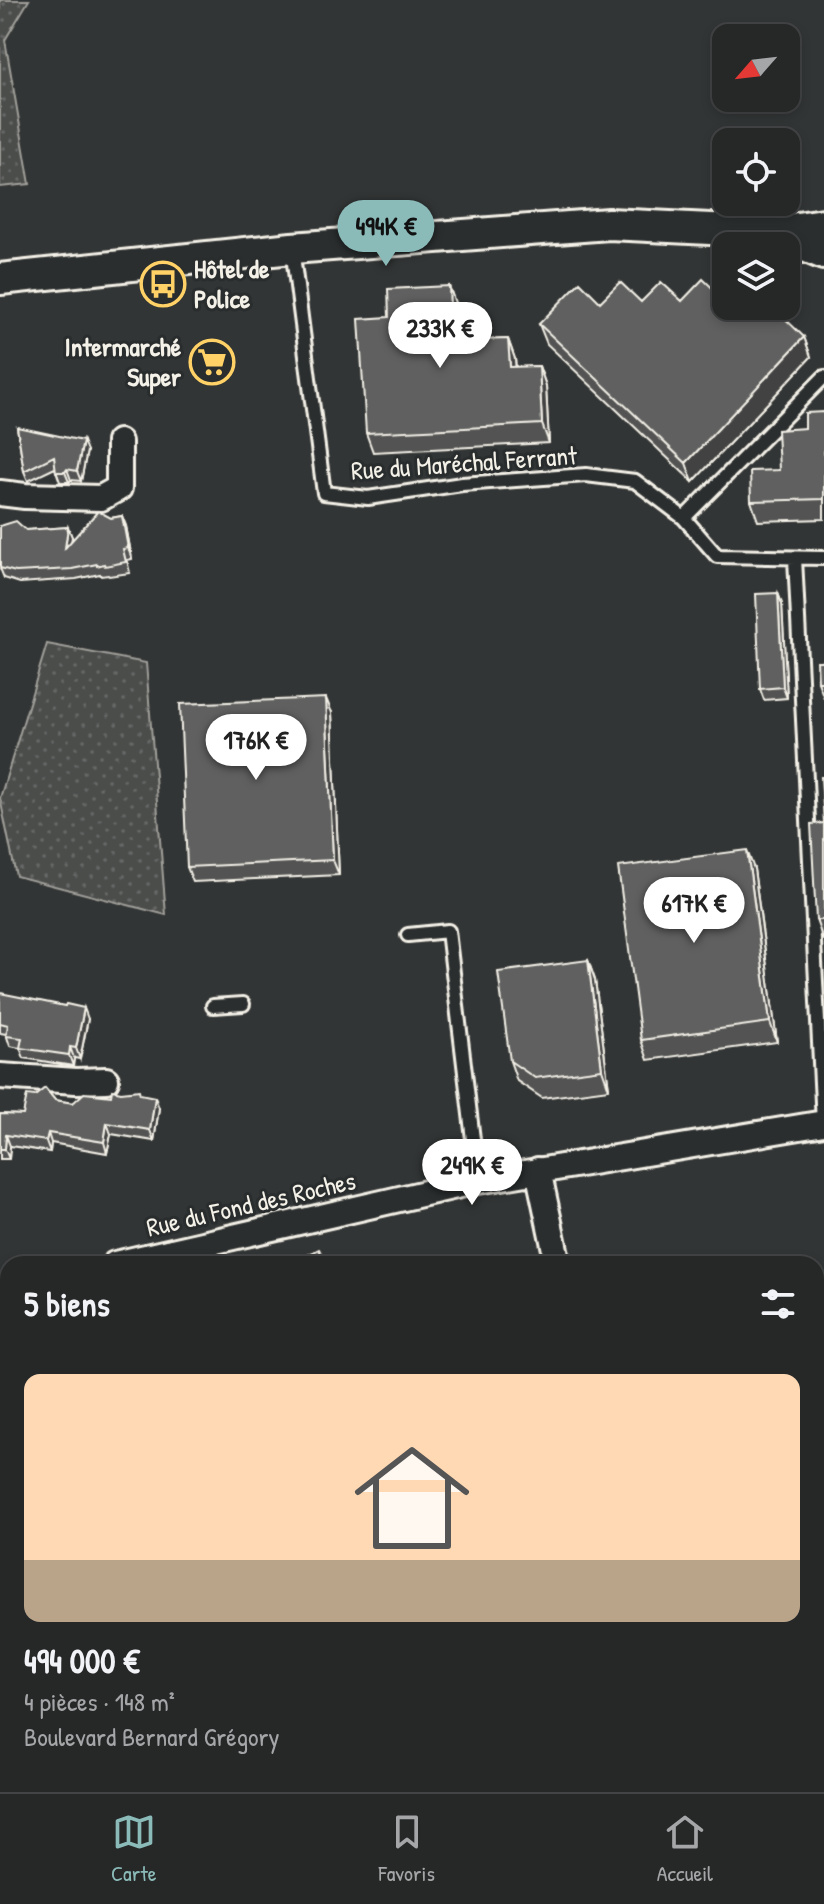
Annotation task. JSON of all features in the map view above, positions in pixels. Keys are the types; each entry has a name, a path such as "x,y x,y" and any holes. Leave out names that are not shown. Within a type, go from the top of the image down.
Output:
{"street":[{"path":"0,279 292,248 609,224 771,232 824,224"},
{"path":"800,244 824,254"},
{"path":"0,493 101,498 119,488 119,442"},
{"path":"0,1076 106,1080"},
{"name":"Rue du Fond des Roches","path":"150,1256 478,1181 824,1123"},
{"path":"538,1170 556,1256"}],"lane":[{"name":"Rue du Maréchal Ferrant","path":"292,248 324,493 368,498 462,484 586,475 635,481 684,518 717,556 824,558"},
{"path":"684,518 824,377"},
{"path":"795,558 824,1123"},
{"path":"408,935 448,931 478,1181"},
{"path":"213,1006 243,1004"}],"green space":[{"path":"0,0 29,0 5,40 30,184 0,187"},
{"path":"47,644 146,663 166,915 16,876 0,798"}],"building":[{"path":"703,279 712,288 712,320 786,320 804,337 686,463 539,324 580,282 600,302 620,282 641,302 661,282 682,301"},
{"path":"449,286 450,313 478,312 480,340 508,339 510,367 539,366 542,424 366,433 359,319 389,317 388,289"},
{"path":"824,412 824,499 751,501 750,471 779,470 777,430 805,428 805,413"},
{"path":"17,427 83,441 77,471 67,469 56,472 54,456 24,471"},
{"path":"98,511 111,518 122,516 128,548 123,549 126,562 16,572 0,568 0,526 16,521 26,530 68,527 65,548"},
{"path":"778,593 783,687 760,689 756,594"},
{"path":"817,661 824,661 824,682 818,682"},
{"path":"326,698 333,860 187,867 180,704"},
{"path":"821,777 824,777 824,823"},
{"path":"824,823 824,920 816,920 811,824"},
{"path":"747,850 770,1022 641,1040 618,867"},
{"path":"588,960 602,1069 535,1078 510,1061 498,972"},
{"path":"0,993 84,1008 76,1048 70,1047 69,1055 20,1048 22,1038 6,1036 8,1025 0,1023"},
{"path":"45,1088 55,1100 73,1103 84,1093 111,1096 112,1090 139,1090 140,1094 155,1097 150,1130 107,1123 104,1142 48,1133 46,1141 6,1135 5,1149 0,1149 0,1114 23,1115 27,1095 35,1096"},
{"path":"319,1249 323,1256 305,1256"}],"place":[{"name":"Hôtel de Police","path":"163,284"},
{"name":"Intermarché Super","path":"212,362"}]}
